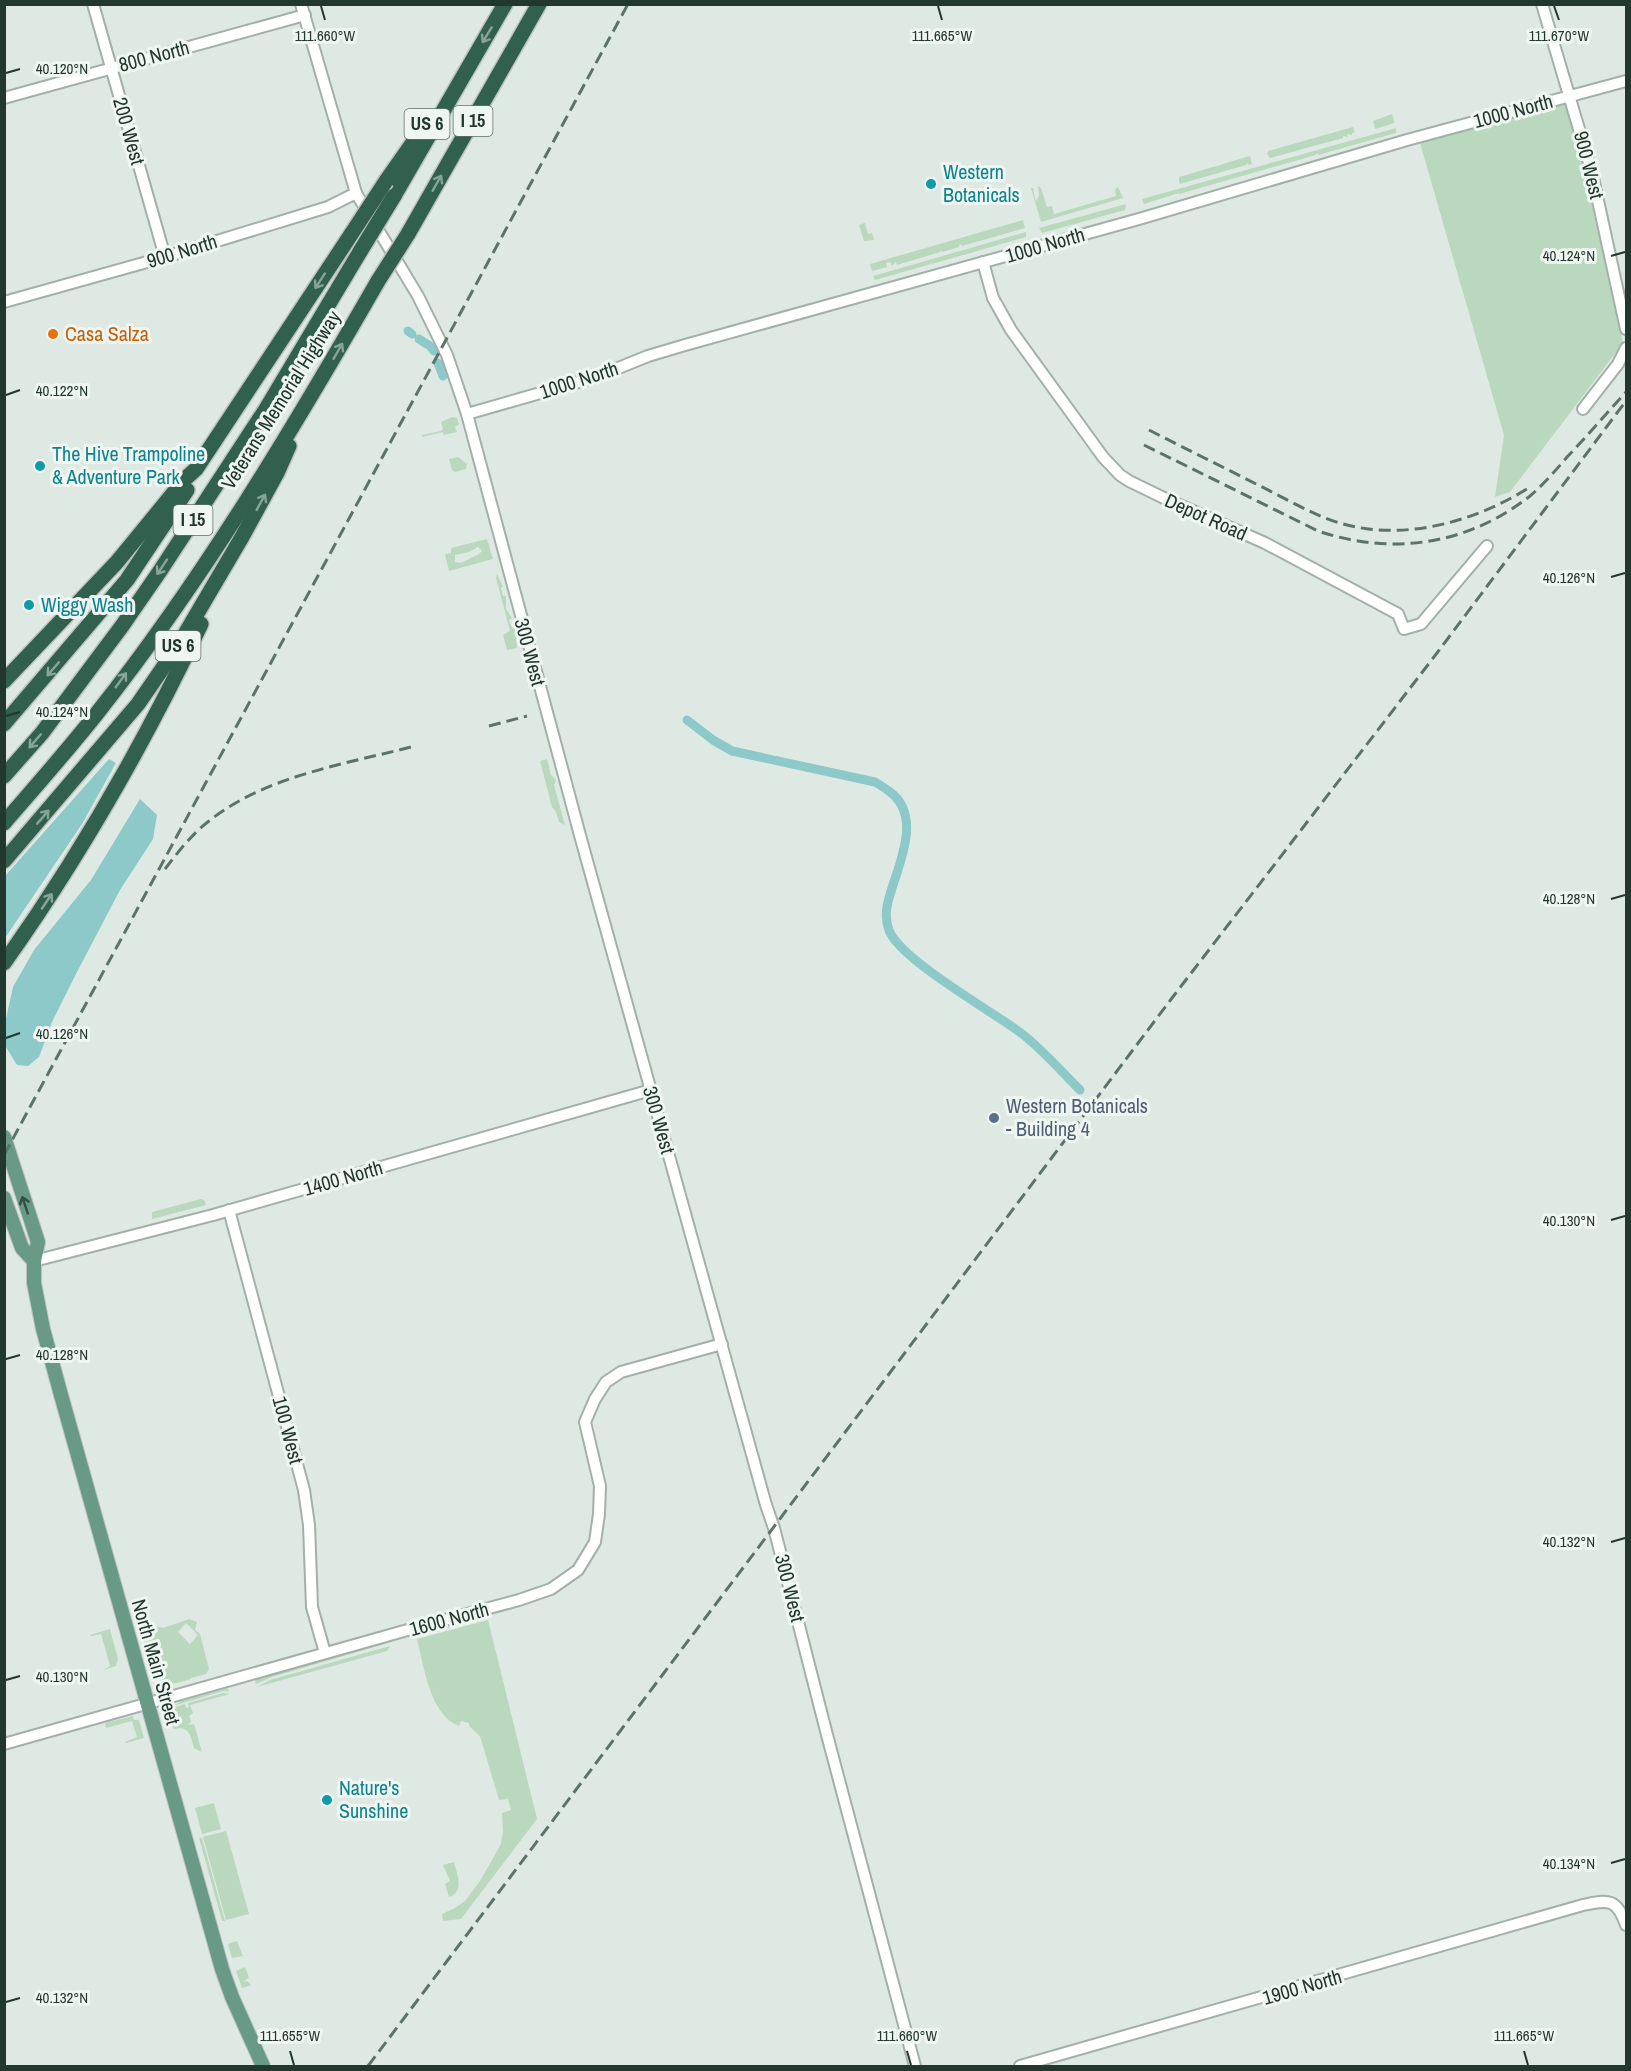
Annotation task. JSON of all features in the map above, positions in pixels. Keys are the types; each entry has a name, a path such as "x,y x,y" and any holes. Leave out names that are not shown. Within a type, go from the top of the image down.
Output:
{"highway":[{"name":"Veterans Memorial Highway","path":"4,776 42,733 122,626 266,409 505,4"},
{"name":"Veterans Memorial Highway","path":"4,823 98,712 206,560 309,402 539,4"},
{"name":"US 6","path":"4,681 117,562 185,479 196,469 386,181 468,66"},
{"name":"US 6","path":"4,861 138,704 178,646 277,474 309,402"},
{"path":"4,724 127,580 178,504 194,478 196,469"},
{"path":"4,963 56,888 109,800 185,658 242,537"},
{"path":"4,973 14,950"}],"main road":[{"name":"North Main Street","path":"4,1137 38,1242 33,1261 34,1283 42,1329 222,1969 263,2067"},
{"name":"North Main Street","path":"4,1198 22,1248 33,1261"}],"street":[{"name":"200 West","path":"93,4 165,257"},
{"name":"900 West","path":"1542,4 1592,173 1626,329"},
{"name":"800 North","path":"4,98 303,10"},
{"name":"300 West","path":"303,10 356,193 418,296 447,356 467,414 581,838 774,1528 915,2067"},
{"name":"1000 North","path":"467,414 596,377 648,356 1407,140 1626,81"},
{"name":"900 North","path":"4,302 165,257 328,207 356,193"},
{"name":"Depot Road","path":"983,262 993,298 1011,330 1103,457 1129,481 1275,549 1398,615 1404,629 1421,624 1487,546"},
{"path":"1583,409 1618,364 1626,348"},
{"name":"1400 North","path":"33,1261 229,1210 651,1090"},
{"name":"100 West","path":"229,1210 304,1490 309,1525 312,1607 325,1653"},
{"name":"1600 North","path":"4,1744 519,1600 551,1589 578,1570 595,1542 600,1486 585,1422 595,1399 606,1382 621,1372 722,1344"},
{"name":"1900 North","path":"1020,2067 1583,1905 1604,1901 1614,1904 1621,1911 1626,1925"}],"green space":[{"path":"1569,103 1623,343 1510,492 1495,497 1504,435 1420,143"},
{"path":"1392,114 1395,123 1375,129 1373,121"},
{"path":"1353,127 1355,132 1352,135 1347,134 1348,137 1343,136 1343,138 1270,158 1267,154 1268,151"},
{"path":"1396,128 1396,133 1318,155 1317,153 1144,204 1142,199"},
{"path":"1250,156 1252,164 1247,163 1180,184 1179,182 1179,177"},
{"path":"1038,186 1041,188 1047,207 1052,206 1054,214 1116,196 1115,189 1118,187 1123,198 1041,222 1031,188 1033,188 1036,202 1039,195"},
{"path":"1126,204 1125,210 1042,233 1039,228"},
{"path":"1023,220 1025,228 962,246 961,244 959,247 942,252 940,250 940,252 897,265 896,262 892,266 890,262 886,263 887,267 872,271 870,264"},
{"path":"865,223 868,234 872,233 874,240 864,241 859,225"},
{"path":"1026,232 1026,237 932,264 931,262 931,264 875,280 873,276"},
{"path":"452,417 457,418 459,424 455,427 457,432 444,435 443,432 422,437 422,435 441,431 443,429 441,422"},
{"path":"458,457 467,464 466,469 455,472 452,470 449,459"},
{"path":"487,539 493,559 449,571 445,554 451,553 451,548","holes":["478,547 482,551 464,562 455,562 455,555"]},
{"path":"497,574 503,587 501,588 503,596 506,596 506,609 512,618 509,620 512,628 515,628 517,648 507,650 503,635 510,631 496,578"},
{"path":"547,759 551,775 556,780 554,785 565,825 559,822 552,807 540,761"},
{"path":"201,1199 206,1205 152,1219 152,1212"},
{"path":"486,1616 487,1618 418,1635"},
{"path":"189,1619 197,1622 195,1630 200,1634 209,1669 206,1674 177,1683 165,1683 164,1680 157,1679 144,1641 146,1635 141,1634 139,1626 148,1623 150,1627 163,1628","holes":["186,1623 198,1635 190,1644 178,1632"]},
{"path":"488,1620 537,1819 461,1919 443,1921 442,1914 465,1901 480,1881 501,1844 502,1813 511,1810 508,1799 499,1800 480,1736 469,1726 469,1723 461,1721 459,1726 441,1712 430,1689 417,1639"},
{"path":"110,1629 118,1659 116,1666 103,1670 110,1666 101,1634 90,1635"},
{"path":"391,1642 272,1677 256,1684 255,1680"},
{"path":"390,1646 387,1651 257,1687 270,1680"},
{"path":"68,1672 69,1680 51,1685 49,1677"},
{"path":"228,1688 229,1691 173,1706 182,1701"},
{"path":"223,1693 230,1694 190,1705 193,1713 189,1716 191,1722 188,1725 194,1724 202,1752 194,1748 186,1730 174,1729 171,1721 172,1713 175,1707 185,1704 186,1708 189,1707 188,1703"},
{"path":"133,1716 134,1720 139,1720 144,1738 125,1742 137,1737 132,1721 106,1728 105,1723"},
{"path":"214,1803 221,1829 202,1834 195,1808"},
{"path":"226,1831 249,1914 226,1920 203,1837"},
{"path":"199,1838 202,1838 225,1921 222,1921"},
{"path":"454,1862 458,1887 454,1895 449,1897 445,1884 450,1881 443,1865"},
{"path":"237,1941 243,1956 232,1958 228,1944"},
{"path":"245,1967 249,1978 243,1982 247,1981 251,1985 242,1988 236,1971"}],"water":[{"path":"109,759 116,763 82,824 5,938 5,876"},
{"path":"140,799 157,815 153,839 120,890 77,972 52,1022 39,1057 28,1066 17,1065 6,1047 5,1023 13,987 34,950 91,880"}],"waterway":[{"path":"408,331 412,334"},
{"path":"419,339 434,351"},
{"path":"438,363 443,376"},
{"path":"687,720 732,751 875,782 890,792 899,801 907,824 901,862 889,896 886,913 889,930 896,942 928,970 1029,1039 1080,1090"}],"railway":[{"path":"4,1155 628,4"},
{"path":"1144,445 1318,531 1346,539 1401,544 1455,535 1481,526 1506,513 1530,496 1550,477 1626,392"},
{"path":"368,2066 1172,998 1437,653 1626,401"},
{"path":"1149,430 1311,512 1332,521 1366,529 1414,529 1438,525 1484,511 1527,489"},
{"path":"489,726 527,716"},
{"path":"165,869 203,826 231,806 255,793 331,766 411,747"}],"place":[{"name":"Western Botanicals","path":"931,184"},
{"name":"Casa Salza","path":"53,334"},
{"name":"The Hive Trampoline & Adventure Park","path":"40,466"},
{"name":"Wiggy Wash","path":"29,605"},
{"name":"Western Botanicals - Building 4","path":"994,1118"},
{"name":"Nature's Sunshine","path":"327,1800"}]}
